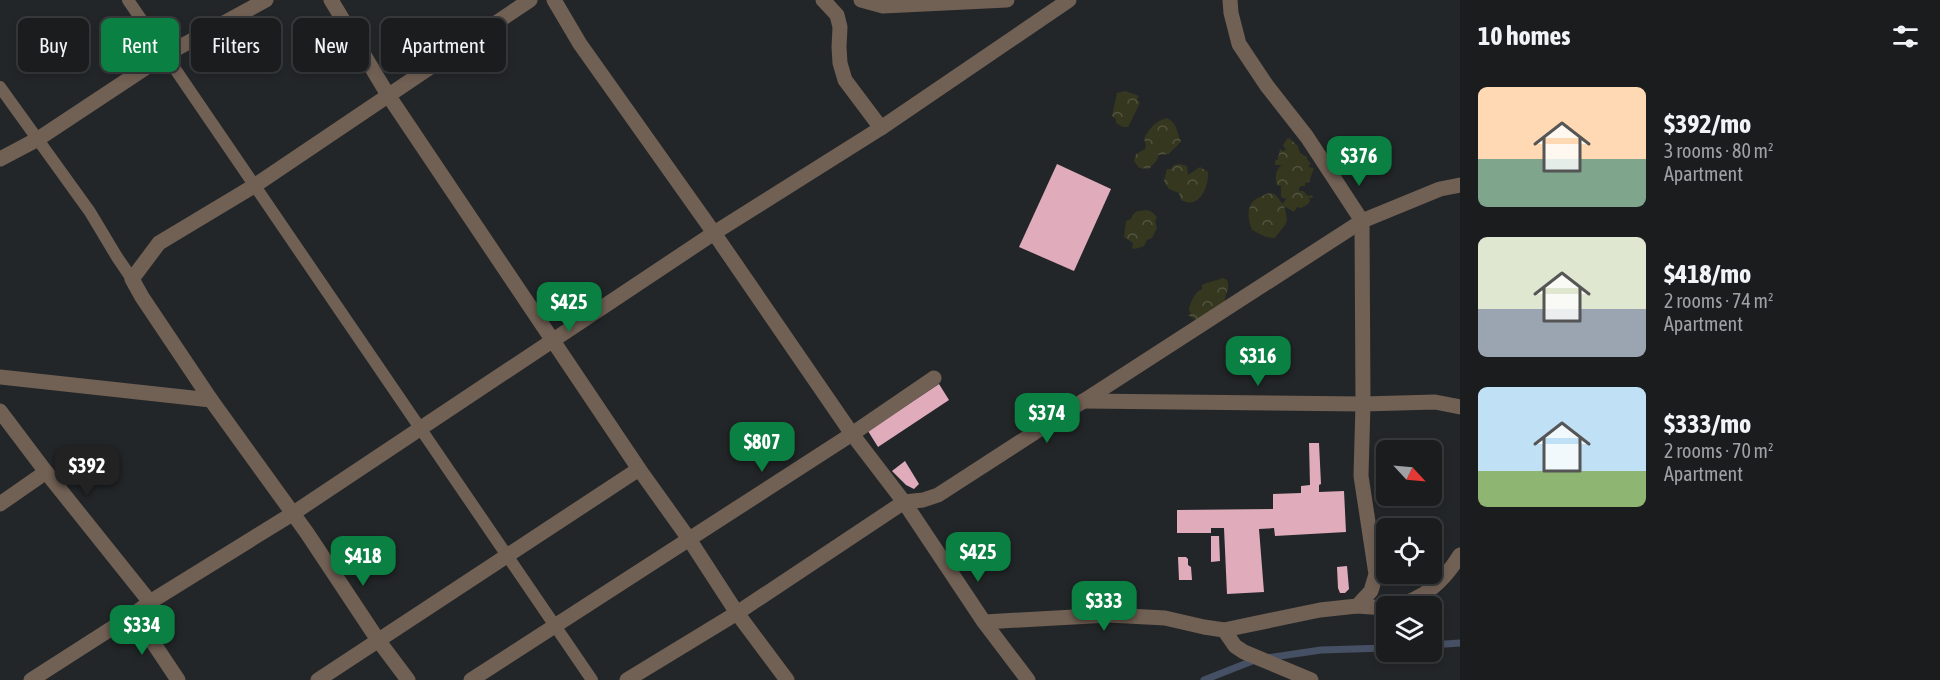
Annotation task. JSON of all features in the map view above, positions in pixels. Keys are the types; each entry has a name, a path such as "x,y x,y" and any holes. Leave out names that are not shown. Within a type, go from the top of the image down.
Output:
{"street":[{"path":"179,47 266,0"},
{"path":"331,0 388,95 737,613 787,680"},
{"path":"408,680 378,640 307,533 211,400 132,279 159,243 254,186 530,0"},
{"path":"554,0 580,44 852,434 904,502 984,622 1028,680"},
{"path":"823,0 837,15 839,21 838,47 845,80 881,128"},
{"path":"861,0 883,6 1007,0"},
{"path":"31,680 150,602 292,514 714,233 881,128 1069,0"},
{"path":"1230,0 1239,44 1267,86 1307,137 1362,221 1361,476 1376,574 1371,591 1357,606"},
{"path":"0,159 38,139 139,72"},
{"path":"627,680 737,613 904,502 923,500 938,495 1362,221 1440,189 1460,185"},
{"path":"0,377 211,400"},
{"path":"471,680 852,434 934,378"},
{"path":"1082,401 1363,404 1435,402 1460,407"},
{"path":"0,411 150,602"},
{"path":"318,680 639,469"},
{"path":"0,504 46,472"},
{"path":"1422,596 1452,568 1460,555"},
{"path":"984,622 1109,615 1165,618 1224,630 1320,610 1357,606 1376,607"},
{"path":"134,614 178,680"},
{"path":"1224,630 1235,646 1244,652 1311,680"}],"lane":[{"path":"128,0 140,18"},
{"path":"177,72 592,680"},
{"path":"0,87 90,212 132,279"}],"green space":[{"path":"1125,91 1139,96 1137,99 1140,103 1128,127 1116,123 1116,119 1112,116 1117,93"},
{"path":"1167,118 1175,125 1181,141 1169,154 1158,155 1157,160 1149,169 1139,168 1134,161 1136,154 1145,149 1146,135 1156,123"},
{"path":"1289,138 1311,163 1308,167 1314,168 1309,182 1299,188 1299,191 1303,191 1308,196 1312,195 1313,198 1309,198 1308,204 1301,208 1297,207 1294,212 1284,206 1286,223 1275,238 1266,237 1252,230 1249,220 1250,206 1255,199 1270,193 1277,196 1283,204 1286,199 1281,197 1281,186 1277,185 1276,180 1277,172 1282,165 1275,165 1275,161 1278,159 1280,149 1286,150 1283,145"},
{"path":"1180,164 1187,166 1188,175 1200,167 1208,172 1205,190 1193,202 1181,200 1179,193 1169,189 1164,181 1167,169"},
{"path":"1147,210 1157,217 1155,221 1157,228 1152,238 1147,240 1144,246 1132,248 1133,243 1124,237 1126,221 1131,219 1135,212"},
{"path":"1223,278 1228,284 1225,304 1196,320 1188,315 1191,313 1189,310 1192,301 1197,292 1202,289 1202,285"}],"building":[{"path":"1057,164 1111,189 1074,271 1019,247"},
{"path":"939,384 949,400 878,447 868,431"},
{"path":"1309,443 1319,443 1321,484 1319,492 1344,491 1346,532 1275,536 1274,528 1259,529 1264,592 1227,594 1224,528 1211,528 1211,533 1177,533 1177,510 1273,509 1273,494 1301,493 1301,486 1310,485"},
{"path":"905,461 919,484 914,489 906,485 892,471"},
{"path":"1211,536 1219,536 1220,561 1211,562"},
{"path":"1178,557 1188,559 1192,580 1179,580"},
{"path":"1347,566 1349,589 1345,593 1340,593 1337,567"}],"waterway":[{"path":"1442,644 1460,643"},
{"path":"1266,658 1321,650 1376,648"},
{"path":"1204,680 1255,660"}]}
